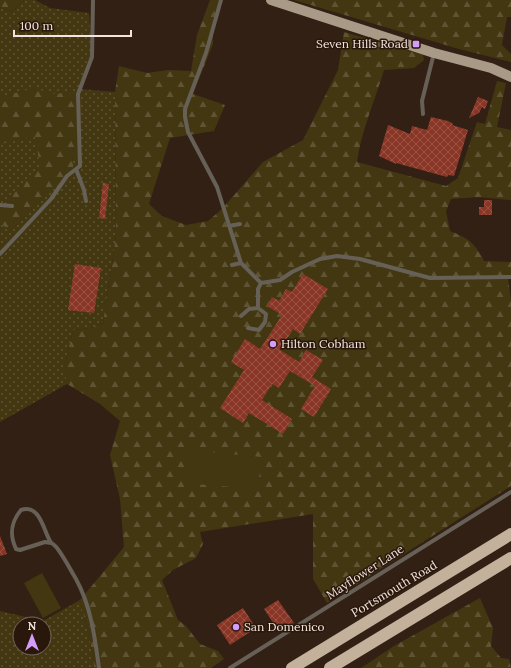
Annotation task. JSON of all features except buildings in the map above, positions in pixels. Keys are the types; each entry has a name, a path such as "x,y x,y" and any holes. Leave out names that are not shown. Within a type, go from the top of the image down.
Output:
{"highway":[{"name":"Portsmouth Road","path":"292,668 511,534"},
{"path":"330,668 511,558"}],"main road":[{"path":"271,0 434,53 491,68 511,77"},
{"path":"491,68 511,68"}],"lane":[{"path":"0,254 51,199 67,176 80,166 78,94 92,57 93,0"},
{"path":"221,0 206,53 185,109 184,117 188,132 217,187 241,263 261,283"},
{"path":"423,114 422,101 434,53"},
{"path":"76,169 86,200"},
{"path":"0,205 12,206"},
{"path":"229,226 240,224"},
{"path":"261,283 280,280 292,272 320,259 337,256 360,260 430,278 511,278"},
{"path":"232,265 241,263"},
{"path":"258,308 258,289 261,283"},
{"path":"241,316 249,309 258,308 266,314 265,322 259,330 248,328"},
{"name":"Mayflower Lane","path":"230,668 511,492"},
{"path":"51,543 45,542 20,550 16,549 11,532 12,524 20,510 26,508 32,509 36,514 51,543 57,548 80,589 93,626 99,668"}],"green space":[{"path":"0,0 24,0 12,12 0,7"},
{"path":"24,0 35,0 50,8 89,13 92,57 80,89 115,92 116,236 103,323 91,328 73,330 65,364 67,384 0,422 0,137 40,124 66,148 79,165 78,94 0,100 0,7 12,12"},
{"path":"210,0 223,0 213,25 213,44 193,94 225,105 214,131 170,138 149,204 162,216 186,225 208,221 222,209 263,162 303,140 338,70 344,32 423,55 424,60 414,68 384,70 365,127 357,162 446,186 458,178 477,122 485,124 497,81 506,83 497,127 511,130 511,200 478,197 451,199 446,211 450,231 462,236 474,245 484,261 511,262 511,277 508,278 511,301 511,486 327,603 313,579 313,514 200,532 203,544 196,558 173,570 162,580 178,620 186,626 200,644 218,651 224,659 211,668 94,668 93,654 80,600 124,547 120,499 110,455 120,421 100,404 67,384 65,364 73,330 91,328 103,323 116,236 115,92 119,66 147,73 168,70 191,71 197,35"},
{"path":"294,0 511,0 511,17 507,17 502,45 511,54 511,62 459,49"},
{"path":"34,88 53,94 78,94 80,166 73,158 73,168 9,230 0,223 0,208 40,166 35,137 0,144 0,97"},
{"path":"186,450 261,457 258,489 182,483"},
{"path":"42,573 61,608 47,616 42,616 24,583"},
{"path":"480,598 493,628 491,646 501,658 509,659 511,668 361,668 394,646"},
{"path":"80,600 93,654 94,668 0,668 0,611 22,616 12,616 12,656 52,656 52,616"}],"place":[{"name":"Seven Hills Road","path":"416,44"},
{"name":"Hilton Cobham","path":"273,344"},
{"name":"San Domenico","path":"236,627"}]}
